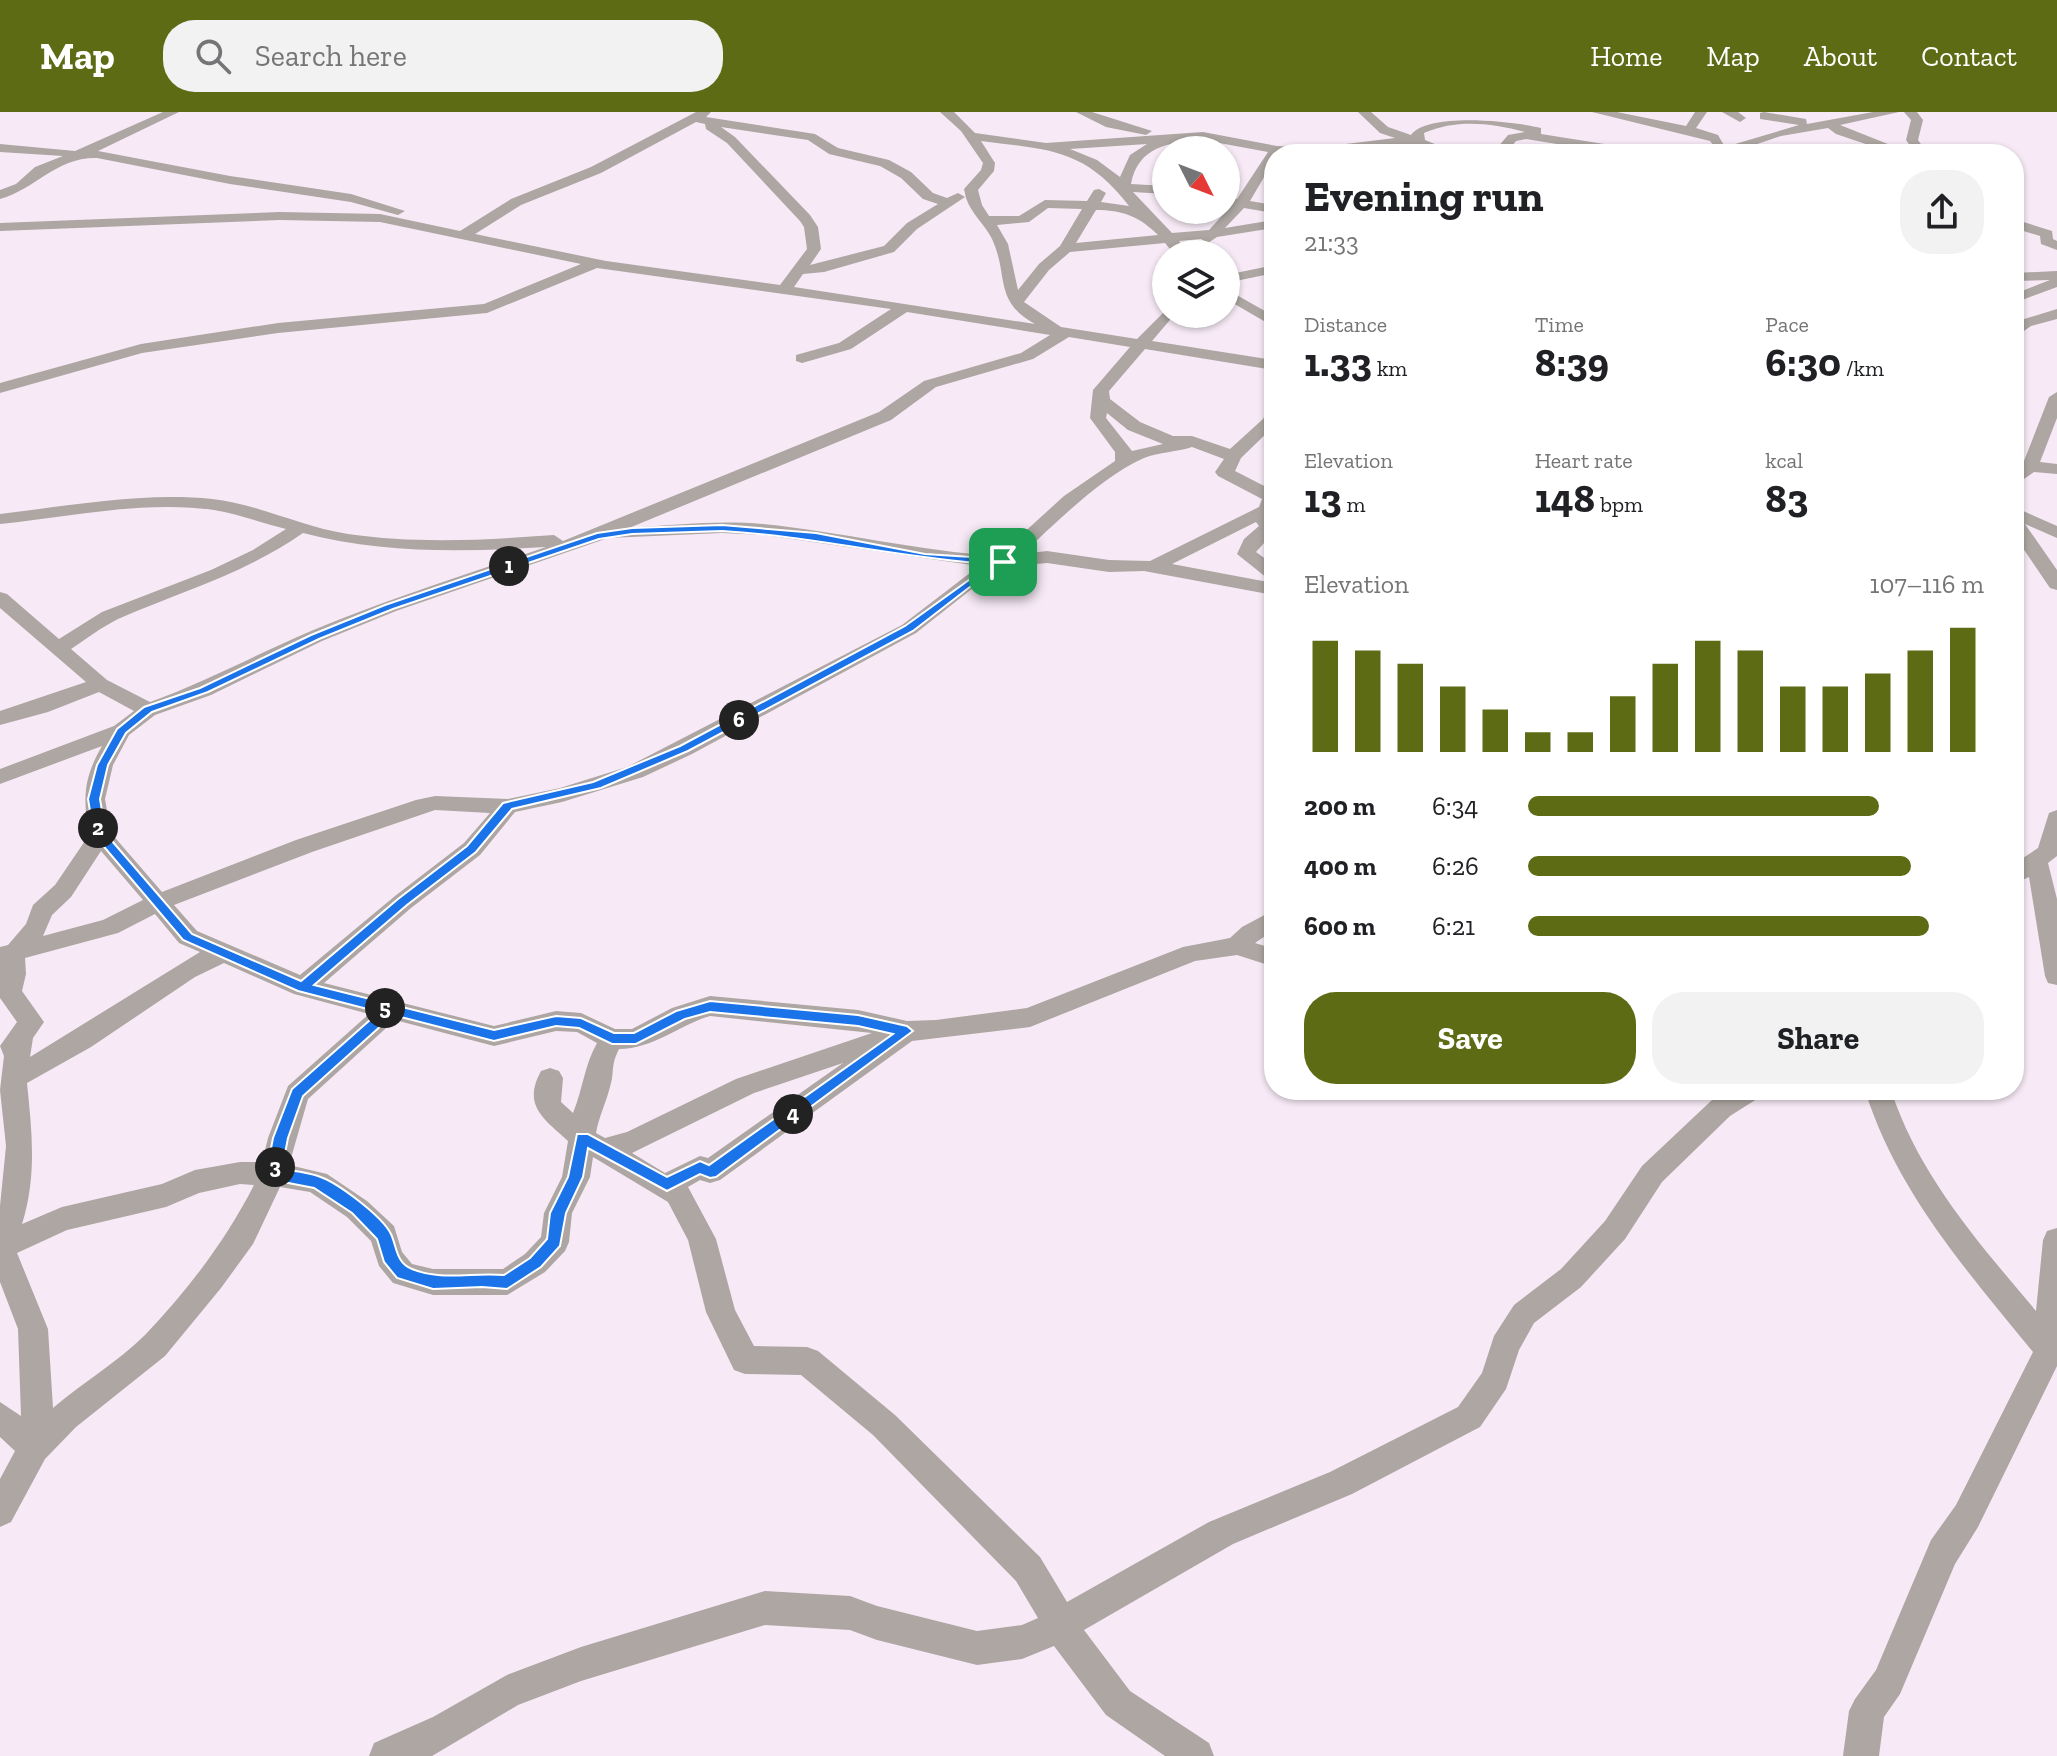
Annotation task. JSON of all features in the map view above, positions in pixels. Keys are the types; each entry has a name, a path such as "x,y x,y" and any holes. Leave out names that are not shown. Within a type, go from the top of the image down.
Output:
{"street":[{"path":"0,195 21,187 40,170 173,112"},
{"path":"801,270 824,268 889,249 912,226 971,189 987,171 989,163 973,136 966,116 946,112"},
{"path":"1082,112 1172,136"},
{"path":"1364,112 1384,130 1419,144"},
{"path":"1598,112 1613,122 1689,130 1714,138 1718,144"},
{"path":"1689,130 1701,112"},
{"path":"1728,112 1740,118"},
{"path":"1808,112 1829,127"},
{"path":"1741,144 1756,138 1829,127 1893,112"},
{"path":"1910,112 1917,120 1912,140 1915,144"},
{"path":"694,114 731,140 805,218 815,240 814,249 784,290"},
{"path":"463,235 516,202 596,170 694,114 744,129 811,137 834,151 884,163 906,175 928,196 949,203"},
{"path":"1419,144 1419,131 1437,119 1473,116 1587,144 1613,122"},
{"path":"1764,116 1829,127 1878,144"},
{"path":"1510,144 1520,135 1551,136"},
{"path":"973,136 1045,147 1102,168 1171,240"},
{"path":"1045,147 1152,139"},
{"path":"982,152 995,146 1019,143"},
{"path":"1240,143 1264,147"},
{"path":"1380,144 1419,144"},
{"path":"0,148 119,154 206,176 332,192 378,203 401,212 419,224"},
{"path":"1124,188 1128,166 1133,158 1152,149"},
{"path":"1240,198 1249,194 1264,166"},
{"path":"1016,302 1044,267 1066,248 1101,190 1102,168"},
{"path":"1124,188 1152,189"},
{"path":"971,189 979,215 998,237 1016,302 1032,317 1066,332"},
{"path":"1240,203 1264,207"},
{"path":"979,215 1015,205 1045,204 1115,206 1145,215"},
{"path":"979,215 1017,222 1039,211 1045,204"},
{"path":"0,227 280,216 380,218 596,263 905,307 1014,327 1066,332 1264,364"},
{"path":"1205,240 1218,224"},
{"path":"1066,248 1264,225"},
{"path":"2024,226 2047,234 2046,241 2057,246"},
{"path":"0,388 141,349 278,328 487,308 596,263"},
{"path":"1240,276 1264,271"},
{"path":"2024,277 2057,275"},
{"path":"2024,295 2057,282"},
{"path":"1240,301 1264,315"},
{"path":"802,358 845,346 905,307"},
{"path":"2024,325 2057,314"},
{"path":"2024,327 2057,329"},
{"path":"1124,463 1124,452 1098,418 1101,390 1154,328"},
{"path":"0,777 121,731 148,710 204,690 315,637 389,607 597,536 631,519 885,416 930,384 1027,356 1066,332"},
{"path":"2024,462 2057,397"},
{"path":"1102,401 1134,426 1171,441 1192,441 1233,456"},
{"path":"1264,427 1233,456 1231,466 1224,472 1264,493"},
{"path":"7,955 110,927 157,903 304,846 416,808 435,803 508,806 596,786 684,749 909,629 980,573 1003,562 1070,500 1124,463 1139,454 1173,449 1192,441"},
{"path":"2024,466 2057,469"},
{"path":"0,519 152,503 215,505 346,539 453,547 632,531 736,528 816,536 925,557 1003,562 1047,557 1109,566 1154,566 1264,587"},
{"path":"1154,566 1264,513"},
{"path":"1189,572 1264,515"},
{"path":"2024,518 2057,533"},
{"path":"2024,522 2057,521"},
{"path":"58,648 109,616 218,574 260,554 299,528"},
{"path":"1264,531 1251,543 1246,554 1264,567"},
{"path":"2024,536 2057,584"},
{"path":"0,598 100,684 148,710"},
{"path":"0,718 41,707 100,684"},
{"path":"121,731 102,765 94,799 100,835 188,937 303,987 494,1036 556,1021 581,1023 612,1039 636,1039 681,1015 710,1006 858,1020 907,1031"},
{"path":"303,987 403,902 472,849 508,806"},
{"path":"2057,818 2048,852 2036,859 2057,976"},
{"path":"7,955 37,927 41,911 63,891 100,835"},
{"path":"1237,946 1264,925"},
{"path":"594,1143 633,1142 745,1086 907,1031 1030,1017 1192,953 1237,946 1264,955"},
{"path":"4,1074 85,1037 197,961 223,954"},
{"path":"7,955 14,974 9,992 31,1022 21,1036 4,1074 20,1146 17,1196 0,1248 33,1329 38,1401 34,1448"},
{"path":"0,1511 34,1448 65,1417 154,1346 211,1279 243,1235 273,1174 281,1138 297,1093 391,1009"},
{"path":"667,1185 700,1167 710,1172 907,1031"},
{"path":"0,1248 62,1219 166,1195 195,1182 240,1173 273,1174 317,1182 357,1209 384,1235 389,1257 403,1274 433,1282 507,1282 535,1263 555,1242 558,1213 594,1143 586,1114 598,1085 598,1065 612,1039"},
{"path":"550,1078 547,1106 594,1143 678,1194 702,1239 721,1312 745,1360 807,1361 873,1415 1028,1569 1061,1626 1118,1703 1196,1756"},
{"path":"387,1756 398,1754 446,1730 507,1692 581,1664 765,1608 850,1613 877,1623 977,1648 1022,1642 1061,1626 1098,1601 1221,1533 1341,1483 1469,1417 1495,1379 1505,1346 1524,1314 1571,1278 1606,1239 1652,1174 1721,1108 1734,1100"},
{"path":"1880,1100 1884,1117 1903,1157 1990,1277 2054,1342"},
{"path":"1861,1756 1867,1711 1888,1682 1943,1552 1967,1516 2054,1342 2057,1240"},
{"path":"0,1417 34,1448"}],"route":[{"path":"1003,562 925,557 816,536 764,530 632,531 597,536 389,607 315,637 204,690 148,710 121,731 102,765 94,799 100,835 188,937 303,987 356,1003 391,1009 297,1093 281,1138 273,1174 317,1182 357,1209 384,1235 389,1257 403,1274 433,1282 507,1282 535,1263 555,1242 558,1213 576,1177 583,1138 667,1185 700,1167 710,1172 907,1031 858,1020 710,1006 681,1015 636,1039 612,1039 581,1023 556,1021 494,1036 391,1009 356,1003 303,987 403,902 472,849 508,806 596,786 684,749 909,629 980,573 1003,562"}]}
